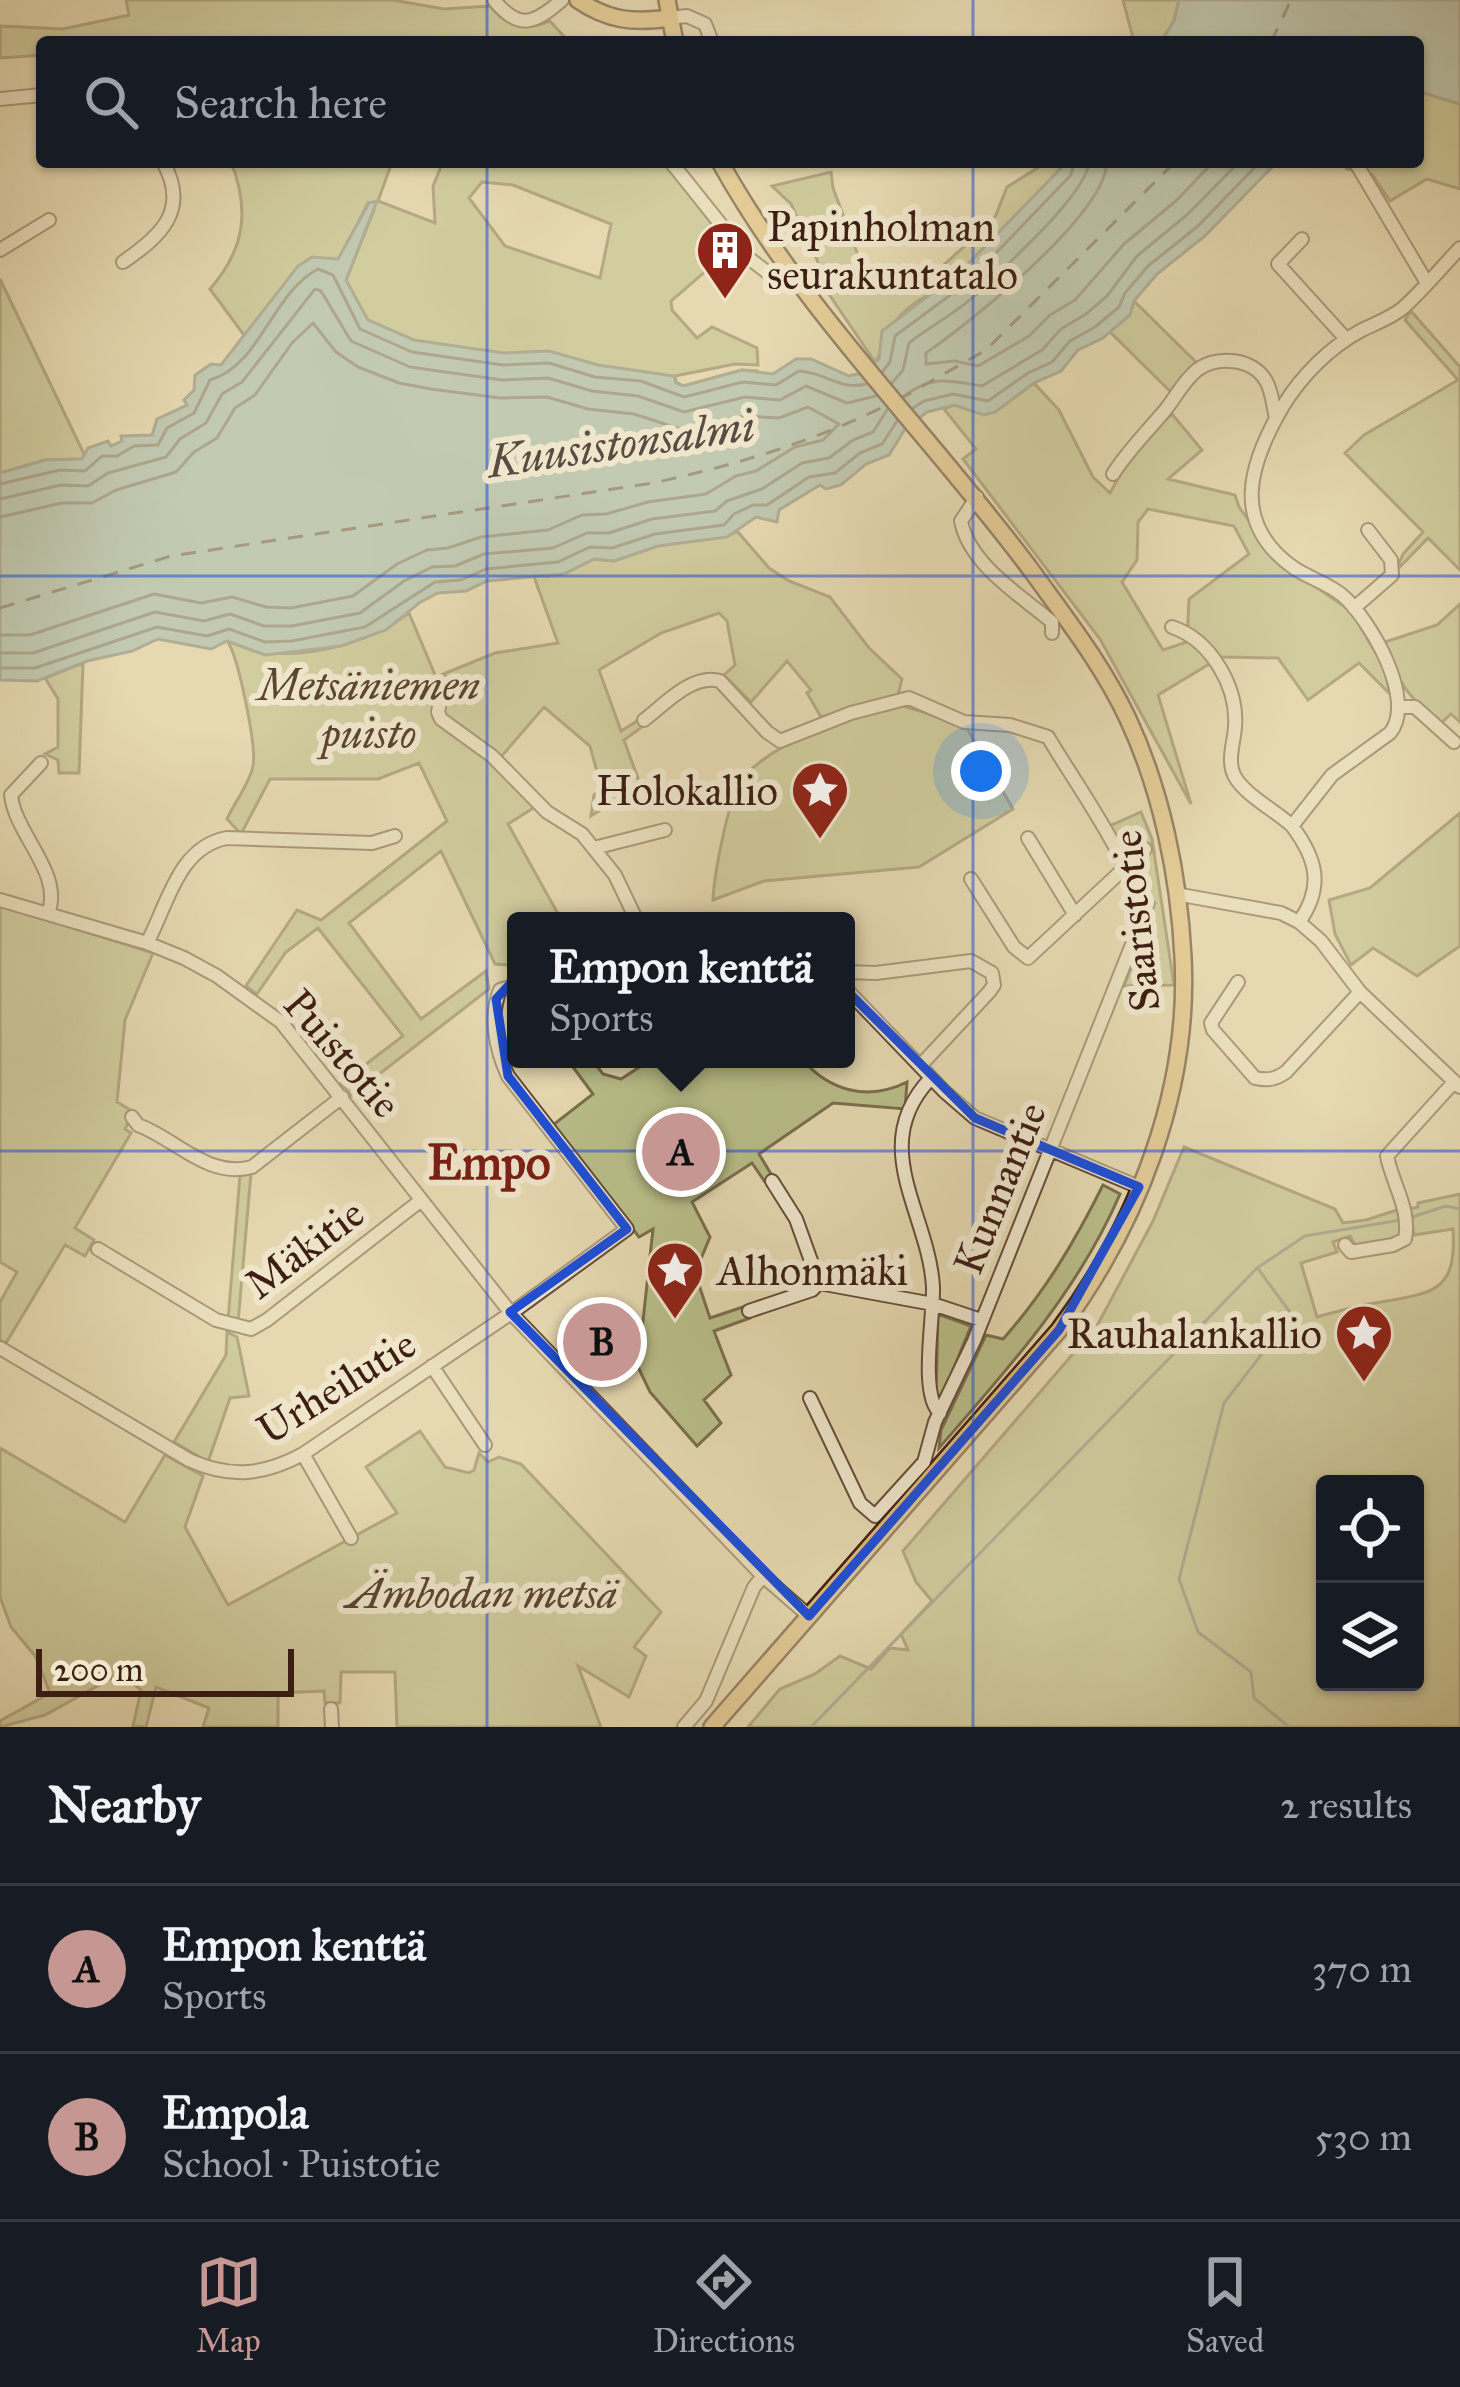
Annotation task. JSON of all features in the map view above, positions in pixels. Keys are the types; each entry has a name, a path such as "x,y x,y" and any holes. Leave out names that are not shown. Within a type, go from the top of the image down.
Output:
{"main road":[{"path":"578,0 610,18 630,22 668,9"},
{"name":"Saaristotie","path":"712,1727 1060,1330 1109,1254 1139,1186 1162,1127 1183,1032 1183,960 1176,894 1159,805 1121,704 1069,620 977,497 795,277 756,225 723,168"}],"street":[{"path":"494,0 514,20 524,22 562,0"},
{"path":"668,9 705,24 710,36"},
{"path":"0,99 36,96"},
{"path":"123,262 153,242 170,217 172,188 165,168"},
{"path":"676,168 746,256 780,282 795,277"},
{"path":"1358,168 1427,283"},
{"path":"0,250 49,220"},
{"path":"1303,239 1279,260 1280,268 1346,339"},
{"path":"1292,826 1332,776 1390,733 1401,707 1378,644 1354,608 1330,587 1287,562 1252,519 1252,481 1276,419 1302,380 1346,339 1402,309 1460,248"},
{"path":"1112,474 1189,379 1209,363 1236,362 1258,372 1265,380 1276,419"},
{"path":"977,497 961,520 971,550 1052,622 1052,633"},
{"path":"1354,608 1393,575 1391,560 1368,530"},
{"path":"1172,627 1207,649 1224,678 1235,716 1234,775 1292,826 1307,848 1317,886 1312,905 1299,922"},
{"name":"Kunnantie","path":"644,720 697,681 710,678 720,681 780,741 851,712 909,698 964,722 1010,724 1048,737 1126,869 1141,922 924,1462 874,1516 860,1503 810,1398"},
{"path":"444,683 441,719 492,756 548,812 582,834 615,875 633,912"},
{"path":"1401,707 1414,707 1454,742"},
{"path":"41,763 11,795 17,818 49,883 52,903 48,914"},
{"path":"594,848 665,830"},
{"path":"147,943 192,854 210,842 282,839 362,844 394,836"},
{"path":"1028,838 1076,915"},
{"path":"970,879 1014,947 1028,958 1145,849"},
{"path":"1176,894 1281,913 1299,922 1322,941 1360,992 1457,1084 1388,1156 1399,1186 1405,1238 1393,1245 1352,1252 1345,1245"},
{"name":"Puistotie","path":"0,900 147,943 217,976 265,1008 303,1047 510,1312 763,1576 809,1616"},
{"path":"855,972 970,962 992,973 994,985 926,1072 909,1114 900,1166 926,1240 933,1304 929,1392 940,1413"},
{"path":"1238,982 1212,1018 1213,1030 1262,1080 1286,1072 1360,992"},
{"name":"Urheilutie","path":"0,1348 206,1467 253,1474 303,1454 510,1312 626,1228 500,1060 494,1018 500,990 507,987"},
{"path":"855,998 975,1118 1139,1186"},
{"path":"132,1117 138,1125 216,1168 241,1170 252,1167 341,1097"},
{"path":"772,1181 796,1219 819,1283"},
{"name":"Mäkitie","path":"98,1249 216,1320 250,1329 420,1201"},
{"path":"819,1283 933,1304 982,1320"},
{"path":"749,1311 812,1290 819,1283"},
{"path":"432,1366 485,1445"},
{"path":"303,1454 351,1538"},
{"path":"684,1727 706,1701 763,1576"},
{"path":"331,1709 332,1727"}],"highlighted area":[{"path":"686,926 729,927 828,972 975,1118 1139,1187 1059,1330 809,1616 510,1312 627,1229 508,1076 496,999 510,984 578,976"}],"green space":[{"path":"126,0 393,0 444,9 490,6 517,26 550,21 564,36 36,36 36,55 0,58 0,26 63,29 129,15"},
{"path":"1123,0 1179,0 1165,36 1132,36"},
{"path":"1424,93 1460,104 1460,189 1427,179 1390,201 1372,174 1347,169 1424,168"},
{"path":"233,168 390,168 378,201 435,223 433,186 440,168 676,168 737,244 671,301 672,310 697,338 712,327 757,348 758,365 735,364 675,376 676,382 683,386 742,370 758,371 683,405 398,394 346,280 374,210 368,203 326,297 240,341 244,335 210,289 237,244 241,196","holes":["482,182 513,185 611,224 600,278 505,246 469,198"]},
{"path":"1037,168 1061,168 956,276 902,314 875,362 820,281 818,262 791,204 772,186 831,172 869,285 939,269 996,215 1007,187"},
{"path":"0,279 85,459 45,460 0,473"},
{"path":"1134,301 1198,364 1172,393 1108,330 1130,315"},
{"path":"1411,311 1460,367 1460,570 1428,538 1396,571 1403,554 1423,532 1345,453 1364,435 1458,380 1405,320"},
{"path":"1034,383 1059,410 1093,477 1110,493 1135,447 1172,414 1202,450 1168,479 1235,495 1278,561 1351,611 1384,667 1390,694 1359,663 1308,700 1278,658 1221,657 1158,695 1191,804 1100,639 963,459 976,449 944,409 954,405 995,412","holes":["1148,509 1234,526 1249,554 1189,599 1187,642 1163,650 1122,582 1137,560 1138,522"]},
{"name":"Metsäniemen puisto","path":"738,532 769,568 830,597 869,648 902,679 898,695 821,717 807,693 811,690 787,661 751,702 724,675 735,665 727,621 719,613 661,633 599,670 621,731 642,718 646,724 624,740 640,784 591,816 594,795 602,790 590,746 544,707 494,765 535,807 508,824 557,912 507,912 507,965 495,964 441,851 349,923 421,1019 486,971 489,989 351,1096 341,1083 403,1036 318,928 286,952 257,994 246,986 297,910 321,920 447,821 419,763 378,779 270,779 241,834 227,819 249,779 253,756 241,682 227,641 254,651 314,651 355,641 409,613 436,677 495,653 558,643 533,574 548,576 594,559 614,561 658,546"},
{"path":"1460,604 1460,722 1451,714 1439,725 1405,688 1385,642 1437,625"},
{"path":"83,663 79,773 59,773 58,760 45,754 58,747 58,699 45,678"},
{"path":"903,706 965,725 1013,809 919,867 764,881 713,900 731,804 741,781 754,767 815,732"},
{"path":"1141,812 1152,839 1174,985 1124,986 1155,903 1135,882 1105,828"},
{"path":"1460,813 1460,946 1417,976 1373,948 1351,965 1335,934 1329,900 1370,888"},
{"path":"0,905 153,953 125,1020 117,1102 134,1112 125,1129 131,1133 75,1228 94,1240 85,1256 65,1245 6,1343 0,1340 0,1302 17,1272 0,1262"},
{"path":"574,1068 598,1068 621,1079 638,1068 811,1068 838,1086 864,1092 907,1082 905,1109 833,1103 759,1154 774,1179 765,1182 752,1163 692,1202 710,1237 695,1273 710,1318 746,1306 750,1318 714,1331 731,1375 704,1400 721,1423 697,1446 650,1392 638,1367 653,1229 639,1237 553,1125 593,1094"},
{"path":"1184,1147 1335,1209 1343,1223 1397,1210 1402,1232 1396,1239 1355,1245 1350,1236 1333,1242 1337,1252 1301,1263 1317,1317 1415,1296 1438,1285 1451,1265 1453,1229 1414,1235 1409,1209 1460,1194 1460,1727 748,1727 780,1689 815,1674 840,1656 871,1669 890,1648 908,1650 901,1634 932,1601 916,1582 903,1551 1097,1326 1153,1221"},
{"path":"251,1173 238,1323 228,1320 240,1176"},
{"path":"1103,1185 1120,1194 1084,1263 1040,1327 939,1448 941,1430 986,1335 1003,1339 1032,1303"},
{"path":"938,1314 971,1326 942,1397 936,1395"},
{"path":"227,1332 237,1337 249,1396 230,1398 208,1462 174,1442 226,1355"},
{"name":"Ämbodan metsä","path":"420,1431 445,1467 469,1473 479,1453 488,1462 499,1457 521,1464 661,1612 634,1647 646,1656 629,1697 578,1666 601,1727 397,1727 395,1672 341,1672 340,1703 325,1703 324,1691 278,1693 278,1727 203,1727 209,1708 156,1687 146,1727 133,1726 141,1690 121,1673 45,1715 0,1727 0,1721 50,1693 36,1657 11,1627 0,1597 0,1448 125,1522 165,1455 203,1476 185,1527 228,1605 397,1513 366,1467"}],"water":[{"path":"1179,0 1460,0 1460,104 1424,93 1424,36 1165,36"},
{"name":"Kuusistonsalmi","path":"1061,168 1271,168 1205,236 1157,274 1134,301 1130,315 1103,338 1078,350 1061,371 1034,383 995,412 984,415 954,405 927,412 905,429 889,455 866,464 841,485 826,489 820,485 779,510 777,522 756,517 727,537 658,546 614,561 594,559 564,574 487,581 466,591 438,593 386,630 341,646 265,655 227,641 211,649 158,639 37,681 0,680 0,473 45,460 82,459 88,448 108,441 111,446 122,441 121,436 152,435 157,419 187,405 184,400 194,390 195,375 211,364 221,365 298,266 312,257 338,259 369,203 377,201 346,280 368,320 414,340 504,353 549,351 598,365 674,376 684,386 742,370 773,374 796,359 811,359 849,376 862,373 879,359 882,331 961,271"}],"waterway":[{"path":"1412,1217 1446,1206 1460,1209"},
{"path":"811,1727 1257,1268 1305,1236 1401,1220"},
{"path":"1259,1270 1292,1315 1224,1403 1179,1579 1198,1632 1251,1672 1254,1698 1289,1727"}],"ferry route":[{"path":"1274,36 1291,0"},
{"path":"898,400 986,350 1169,168"},
{"path":"0,608 171,556 684,476 803,441 889,404"}],"place":[{"name":"Papinholman seurakuntatalo","path":"725,301"},
{"name":"Holokallio","path":"820,841"},
{"name":"Empon kenttä","path":"681,1152"},
{"name":"Alhonmäki","path":"675,1321"},
{"name":"Empola","path":"602,1342"},
{"name":"Rauhalankallio","path":"1364,1384"}],"district":[{"name":"Empo","path":"489,1162"}]}
